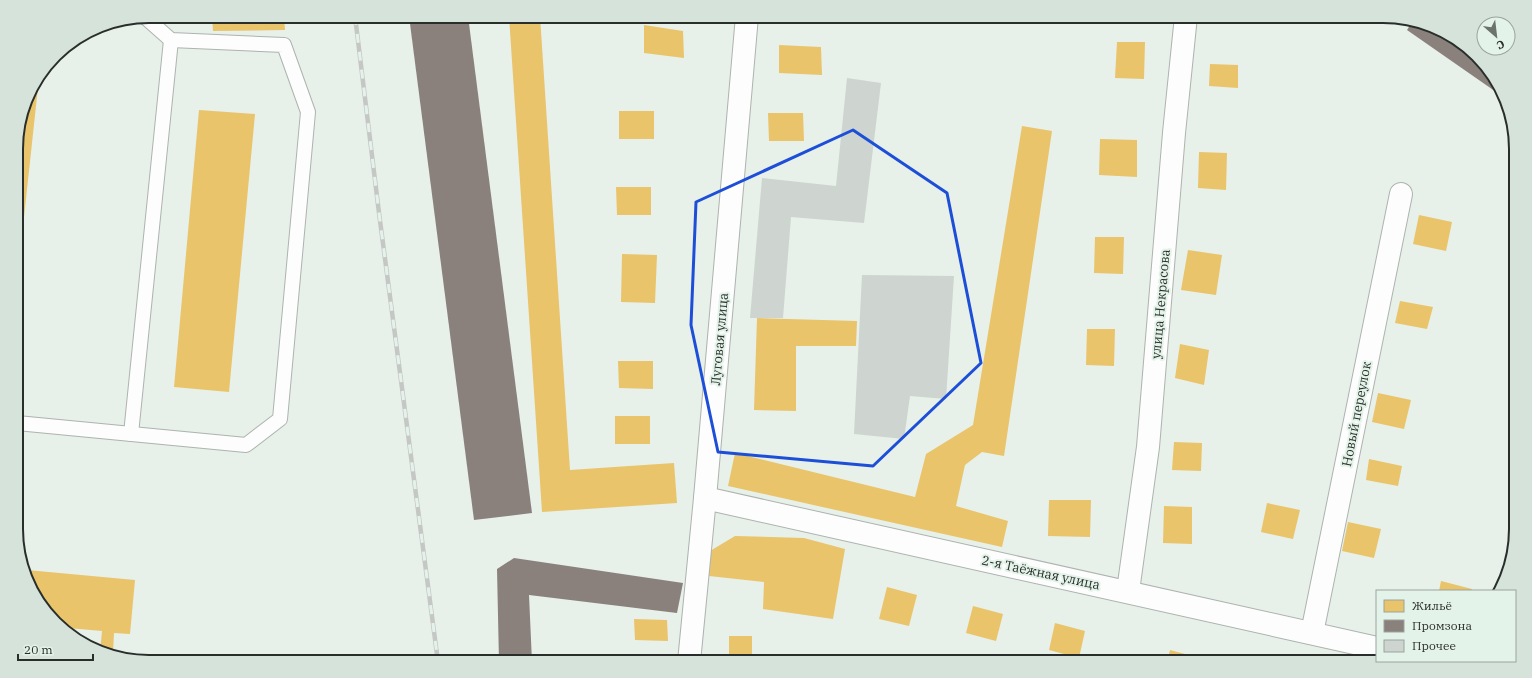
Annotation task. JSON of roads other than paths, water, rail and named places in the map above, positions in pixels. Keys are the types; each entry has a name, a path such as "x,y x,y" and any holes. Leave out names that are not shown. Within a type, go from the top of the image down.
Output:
{"street":[{"name":"Луговая улица","path":"690,655 705,498 746,23"},
{"name":"улица Некрасова","path":"1128,591 1148,447 1174,133 1185,23"},
{"name":"Новый переулок","path":"1312,633 1401,194"},
{"name":"2-я Таёжная улица","path":"705,498 1128,591 1376,648"}],"lane":[{"path":"23,424 246,445 280,419 308,112 284,45 171,40 152,23"},
{"path":"131,434 171,40"}],"railway":[{"path":"356,23 379,213 437,655"}]}
